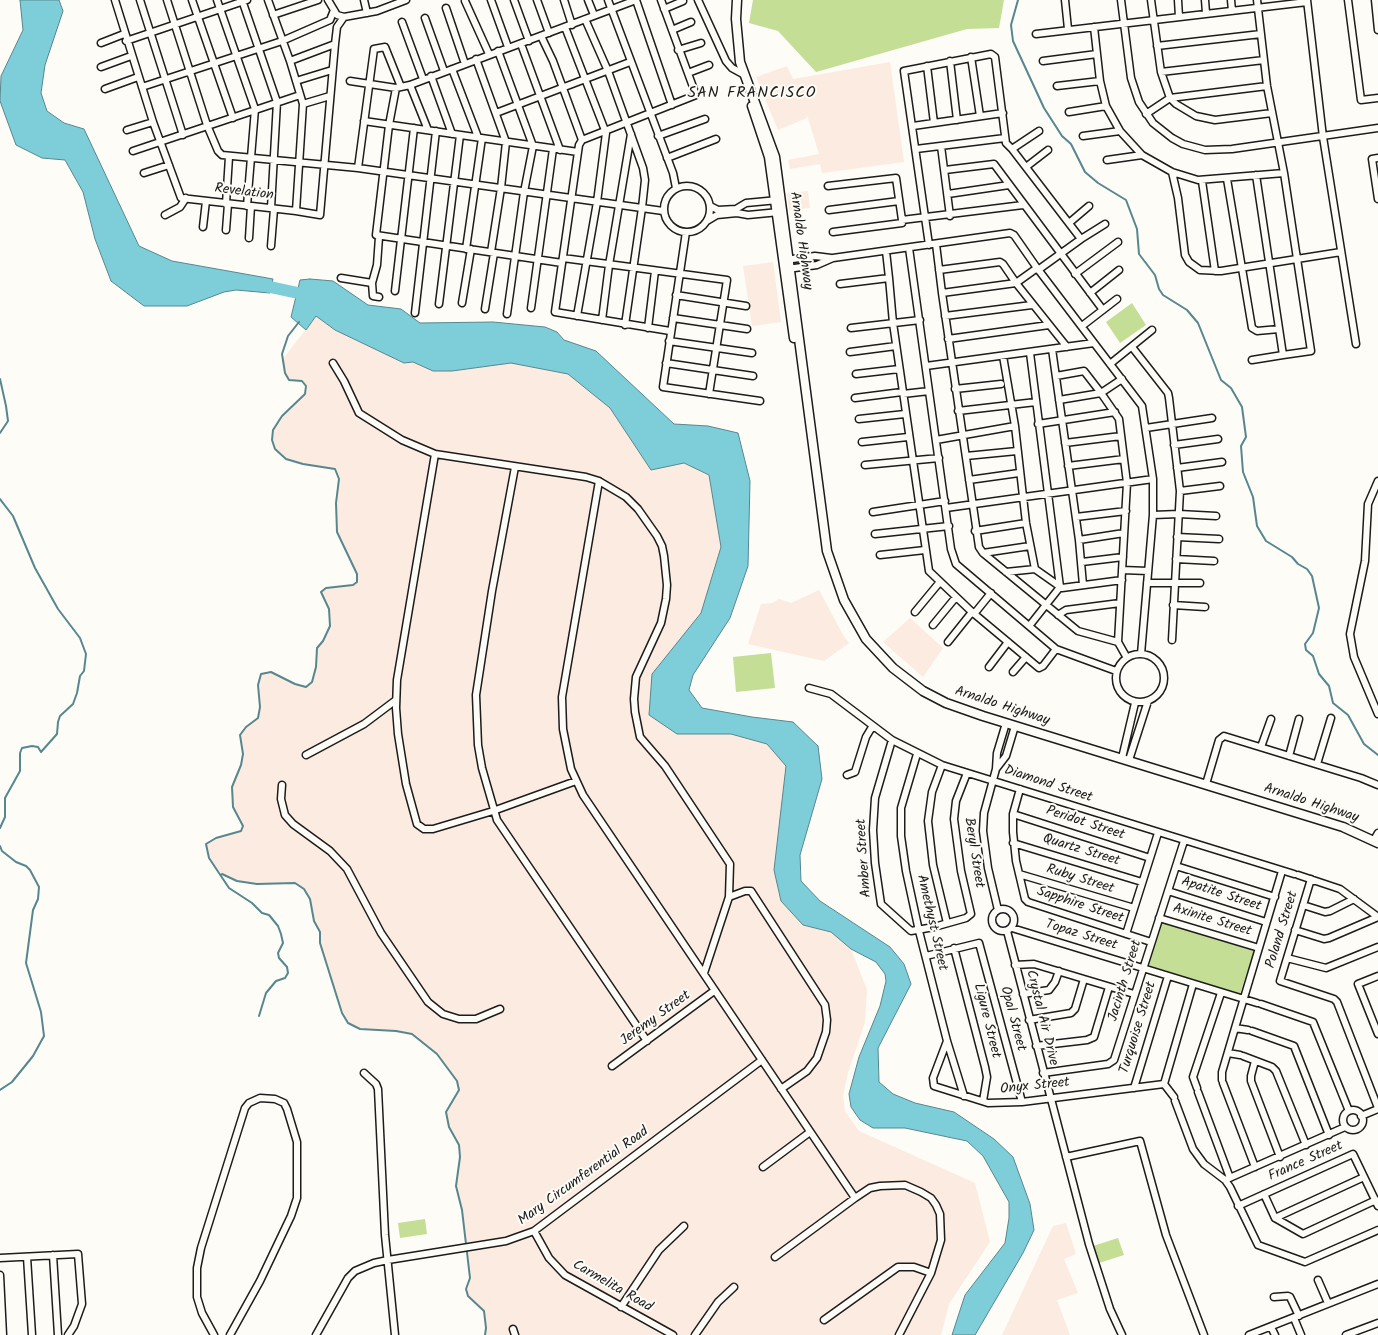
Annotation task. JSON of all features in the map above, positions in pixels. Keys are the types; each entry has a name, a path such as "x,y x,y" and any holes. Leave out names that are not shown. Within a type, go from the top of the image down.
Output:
{"main road":[{"name":"Arnaldo Highway","path":"737,0 738,47 743,74 755,117 769,157 780,211 827,551 844,600 865,638 893,668 923,691 972,713 1206,784 1344,827 1377,839"}],"street":[{"path":"114,0 160,143 181,198 186,198 180,207 165,215"},
{"path":"140,0 183,135"},
{"path":"167,0 208,126 218,151 222,156 299,161 383,171 663,211"},
{"path":"192,0 233,118"},
{"path":"217,0 255,109 249,206 249,238"},
{"path":"268,0 290,61 303,104 296,212"},
{"path":"273,15 318,0"},
{"path":"328,0 337,15 344,17 388,7 406,0"},
{"path":"364,0 367,12"},
{"path":"386,0 388,7"},
{"path":"491,0 508,47"},
{"path":"514,0 529,41"},
{"path":"537,0 549,34"},
{"path":"564,0 572,25"},
{"path":"588,0 594,15"},
{"path":"608,0 667,158 676,188"},
{"path":"350,81 398,87 410,85 489,54 549,34 594,15 636,0 672,105"},
{"path":"582,140 696,95 678,50 661,0"},
{"path":"698,0 726,61 732,68 743,74"},
{"path":"1066,0 1068,29"},
{"path":"1121,0 1131,78 1139,102 1153,123 1172,138 1183,144 1205,150 1232,149 1378,128"},
{"path":"1151,0 1161,72 1170,98 1187,112 1205,119 1223,119 1272,113"},
{"path":"1178,0 1180,17"},
{"path":"1205,0 1206,13"},
{"path":"1231,0 1232,10"},
{"path":"1252,360 1311,351 1284,172 1267,86 1257,0"},
{"path":"1348,0 1360,100 1378,98"},
{"path":"1375,0 1378,30"},
{"path":"126,41 244,1 257,49 277,102 271,246"},
{"path":"465,1 489,54"},
{"path":"664,9 683,1"},
{"path":"1036,34 1307,1 1323,137 1356,344"},
{"path":"446,8 465,64"},
{"path":"142,87 282,41 330,20 334,10"},
{"path":"325,164 332,70 337,28 344,17"},
{"path":"425,18 444,71"},
{"path":"585,19 608,71 643,168 645,180 625,325"},
{"path":"402,22 423,79"},
{"path":"672,30 691,22"},
{"path":"565,27 606,131 597,202 577,316"},
{"path":"1094,27 1100,81 1106,106 1120,131 1142,155 1172,172 1202,181 1284,172"},
{"path":"101,43 124,34"},
{"path":"1157,46 1261,34"},
{"path":"541,36 563,88 582,140 578,152 563,260 554,309 557,313 670,331"},
{"path":"678,50 701,43"},
{"path":"290,61 335,44"},
{"path":"521,44 557,149 547,195 531,308"},
{"path":"358,168 370,84 373,50 384,47 398,87 389,125 375,233 379,236 492,253 539,259 586,262 727,280 714,371 709,394"},
{"path":"498,51 519,104 533,146 524,192 507,314"},
{"path":"929,245 904,71 991,54 995,57 1005,138 1081,239"},
{"path":"1043,61 1097,54"},
{"path":"101,67 131,56"},
{"path":"971,58 980,116"},
{"path":"476,59 506,142 485,309"},
{"path":"1161,72 1264,60"},
{"path":"496,113 630,62"},
{"path":"950,62 957,120"},
{"path":"688,73 708,65"},
{"path":"927,66 934,123"},
{"path":"452,69 480,137 462,303"},
{"path":"296,81 332,70"},
{"path":"431,76 452,134"},
{"path":"105,90 138,77"},
{"path":"1058,86 1100,81"},
{"path":"410,85 428,130"},
{"path":"1146,114 1170,98 1267,86"},
{"path":"132,152 233,118 255,109 300,95"},
{"path":"303,104 330,96"},
{"path":"1069,112 1106,106"},
{"path":"913,126 1003,113"},
{"path":"658,136 704,119"},
{"path":"364,121 578,152"},
{"path":"127,130 153,122"},
{"path":"395,291 414,128"},
{"path":"415,313 436,131"},
{"path":"1012,149 1039,131"},
{"path":"1083,136 1120,131"},
{"path":"602,320 618,205 631,133"},
{"path":"439,304 453,181 460,135"},
{"path":"916,149 1005,138"},
{"path":"667,158 716,139"},
{"path":"941,146 950,216"},
{"path":"1026,167 1048,150"},
{"path":"1107,160 1142,155"},
{"path":"226,230 228,157"},
{"path":"1378,158 1372,159 1378,199"},
{"name":"Revelation","path":"186,198 320,215 325,164"},
{"path":"945,170 994,164 1023,205 1103,310"},
{"path":"144,173 168,165"},
{"path":"1172,172 1178,198 1186,258 1200,270 1216,271 1341,252"},
{"path":"1256,175 1283,355"},
{"path":"828,186 896,178 902,220"},
{"path":"1227,179 1252,328 1257,331 1279,329"},
{"path":"1202,181 1216,271"},
{"path":"948,194 1009,185"},
{"path":"707,221 710,206 704,193 698,188 691,186 676,188 668,195 663,211 668,224 673,228 686,232 698,230 707,221 717,215 737,213 748,215 780,211"},
{"path":"710,206 718,210 736,209 746,203 778,199"},
{"path":"203,227 206,201"},
{"path":"830,210 899,201"},
{"path":"833,232 902,223 902,220 950,216 1023,205"},
{"path":"1068,223 1089,206"},
{"path":"942,293 1016,283 1105,224"},
{"path":"686,232 670,331 663,387 760,401"},
{"path":"786,260 815,256 833,258 1010,233 1014,235 1142,406 1153,479 1153,515 1141,654"},
{"path":"379,236 377,265 372,283 373,296 379,297"},
{"path":"1075,274 1118,242"},
{"path":"936,244 975,531 979,547 983,553 1078,631 1118,642"},
{"path":"909,248 948,526 956,564 1030,625 1056,649 1116,671"},
{"path":"886,251 902,393 928,571 939,583 973,613 1041,668 1056,649"},
{"path":"787,269 817,265 833,258"},
{"path":"939,270 1000,262 1003,264 1032,305 1067,347"},
{"path":"1090,293 1119,270"},
{"path":"648,328 655,271"},
{"path":"341,278 372,283"},
{"path":"840,284 889,278"},
{"path":"676,295 746,306"},
{"path":"1082,326 1117,299"},
{"path":"945,316 1032,305"},
{"path":"673,318 747,329"},
{"path":"851,328 920,320"},
{"path":"948,339 1049,325"},
{"path":"1110,364 1152,330"},
{"path":"669,341 752,353"},
{"path":"926,366 1094,343"},
{"path":"850,352 896,346"},
{"path":"1132,347 1168,393 1180,491 1172,640"},
{"path":"1052,349 1076,517 1084,585"},
{"path":"1030,352 1060,587 1030,625"},
{"path":"1004,356 1015,426 1026,523 1035,569"},
{"path":"333,363 343,377 359,413 407,443 435,454 586,477 598,481 620,492 633,503 662,546 666,575 666,599 661,623 636,677 634,699 637,725 640,737 644,744 665,766 728,859 730,870 729,897 704,973"},
{"path":"666,363 753,376"},
{"path":"856,374 899,369"},
{"path":"1056,376 1084,371 1119,419 1127,483 1118,642 1127,658"},
{"path":"1059,400 1101,393 1122,379"},
{"path":"955,389 1001,384"},
{"path":"855,398 929,391"},
{"path":"958,411 1036,402"},
{"path":"1038,424 1115,412"},
{"path":"858,420 905,414"},
{"path":"1146,428 1212,418"},
{"path":"936,440 1015,426"},
{"path":"1065,443 1121,436"},
{"path":"862,442 908,437"},
{"path":"1174,445 1218,439"},
{"path":"966,456 1017,451"},
{"path":"435,454 398,667 396,700 398,734 404,777 417,824 424,829 433,829 493,811 576,781"},
{"path":"865,465 939,458"},
{"path":"1068,466 1124,459"},
{"path":"1177,468 1222,462"},
{"path":"515,467 492,591 476,695 478,744 493,811 511,843 647,1041"},
{"path":"969,480 1020,473"},
{"path":"946,508 1153,479"},
{"path":"598,481 562,698 563,729 567,752 576,781 583,795 704,973 714,991 855,1198"},
{"path":"1378,481 1368,504 1365,561 1350,634 1354,657 1378,714"},
{"path":"1180,491 1220,486"},
{"path":"873,512 945,501"},
{"path":"1076,517 1126,511"},
{"path":"1153,515 1179,514 1216,516"},
{"path":"975,531 1026,523"},
{"path":"875,534 948,526"},
{"path":"1079,540 1124,533"},
{"path":"1177,537 1219,539"},
{"path":"983,553 1030,546"},
{"path":"880,555 925,550"},
{"path":"1082,562 1123,557"},
{"path":"1176,560 1214,561"},
{"path":"1006,572 1035,569 1060,587 1122,580"},
{"path":"1122,570 1148,571"},
{"path":"915,612 939,583"},
{"path":"1147,583 1200,583"},
{"path":"948,642 991,593"},
{"path":"933,625 956,597"},
{"path":"1058,615 1066,610 1120,603"},
{"path":"1173,605 1205,607"},
{"path":"989,666 1008,642"},
{"path":"1141,654 1154,659 1163,671 1164,678 1160,692 1148,701 1135,703 1121,694 1115,679 1116,671 1127,658 1141,654"},
{"path":"1013,672 1026,657"},
{"name":"Diamond Street","path":"809,688 831,694 872,727 892,740 917,754 942,765 1158,833 1296,874 1340,889 1378,917"},
{"path":"306,756 364,724 396,700"},
{"path":"1125,759 1148,701"},
{"path":"1125,759 1135,703"},
{"path":"1317,764 1331,718"},
{"path":"1262,747 1270,719"},
{"path":"1289,756 1299,719"},
{"path":"998,910 1006,909 1013,913 1015,920 1009,929 999,931 994,926 992,919 998,910 988,868 983,831 984,813 996,769 997,753 1006,723"},
{"path":"996,769 1006,756 1015,726"},
{"path":"847,775 854,772 866,737 872,727"},
{"path":"1206,784 1221,737 1228,737 1361,778 1378,786"},
{"name":"Amber Street","path":"892,740 877,788 873,820 879,898 881,904 891,914 911,930 919,931"},
{"name":"Amethyst Street","path":"917,754 902,801 901,836 908,881 919,931 947,1041 964,1096"},
{"path":"919,931 947,923 933,865 928,821 932,792 942,765"},
{"name":"Beryl Street","path":"947,923 966,918 971,914 961,871 954,819 956,801 966,773"},
{"path":"282,785 281,805 285,815 293,824 330,852 347,869 381,933 428,1002 444,1014 459,1019 476,1019 500,1009"},
{"path":"1019,874 1013,843 1013,814 1020,789"},
{"name":"Peridot Street","path":"1013,814 1150,858"},
{"path":"1126,934 1158,833"},
{"name":"Jacinth Street","path":"1043,1072 1112,1063 1116,1056 1134,994 1184,840"},
{"name":"Quartz Street","path":"1013,843 1142,882"},
{"path":"1176,866 1275,897"},
{"path":"1255,1167 1223,1081 1222,1072 1282,871"},
{"name":"Sapphire Street","path":"1019,874 1025,899 1032,904 1151,942"},
{"name":"Ruby Street","path":"1019,874 1134,908"},
{"name":"Poland Street","path":"1310,879 1280,981 1334,999 1337,1002 1378,1108"},
{"path":"729,897 745,891 751,891 825,1006 827,1020 826,1032 819,1054 810,1068 781,1089"},
{"name":"Apatite Street","path":"1168,891 1266,922"},
{"path":"1302,905 1325,912 1354,899"},
{"path":"1295,930 1324,939 1378,917"},
{"name":"Axinite Street","path":"1159,918 1259,948"},
{"name":"Crystal Air Drive","path":"1009,929 1022,994 1094,1259 1110,1310 1122,1335"},
{"name":"Topaz Street","path":"1009,929 1143,968 1313,1022 1349,1111"},
{"name":"Opal Street","path":"954,948 979,942 1022,1102"},
{"path":"1287,958 1326,968 1378,947"},
{"path":"926,956 954,948"},
{"name":"Ligure Street","path":"954,948 987,1076 983,1101"},
{"path":"1015,965 1034,964 1134,994"},
{"path":"1022,994 1049,990 1053,987 1059,971"},
{"name":"Turquoise Street","path":"1134,1088 1168,976"},
{"path":"1378,976 1358,984 1378,1034"},
{"path":"1029,1020 1071,1013 1075,1009 1084,979"},
{"path":"1193,984 1164,1084 1174,1099 1198,1158 1227,1179"},
{"path":"1036,1046 1087,1040 1094,1037 1109,987"},
{"name":"Jeremy Street","path":"612,1066 714,991"},
{"path":"1221,993 1193,1077 1227,1179 1238,1206 1258,1245 1305,1262 1378,1230"},
{"path":"1235,1028 1250,1031 1294,1046 1328,1135"},
{"name":"Onyx Street","path":"947,1041 933,1082 934,1086 964,1096 997,1104 1164,1084"},
{"path":"1228,1053 1272,1067 1276,1071 1306,1144"},
{"name":"Mary Circumferential Road","path":"316,1335 330,1306 351,1274 365,1266 388,1260 506,1241 534,1231 762,1060"},
{"path":"1255,1061 1251,1081 1280,1156"},
{"path":"364,1073 376,1084 378,1089 388,1260 395,1335"},
{"path":"214,1335 202,1313 197,1297 197,1268 201,1248 245,1108 249,1103 260,1098 275,1099 284,1103 297,1142 297,1198 291,1216 260,1281 230,1335"},
{"path":"1361,1116 1378,1108"},
{"path":"1227,1179 1345,1127 1354,1130 1360,1128 1363,1122 1361,1116 1355,1111 1349,1111 1343,1118 1345,1127"},
{"path":"763,1167 810,1132"},
{"path":"1066,1158 1140,1141 1166,1235 1204,1335"},
{"name":"France Street","path":"1238,1206 1353,1154 1377,1203"},
{"path":"1275,1218 1364,1178"},
{"path":"775,1257 870,1188 899,1185 914,1188 931,1198 940,1214 941,1240 931,1273 899,1335"},
{"path":"1264,1194 1275,1218 1303,1234 1377,1203"},
{"path":"621,1307 659,1250 684,1226"},
{"name":"Carmelita Road","path":"534,1231 549,1258 565,1275 673,1335"},
{"path":"0,1258 78,1254 82,1304 74,1326 68,1335"},
{"path":"53,1255 58,1335"},
{"path":"27,1257 32,1335"},
{"path":"824,1320 898,1267 914,1267 931,1273"},
{"path":"0,1275 3,1335"},
{"path":"1318,1280 1328,1303"},
{"path":"1249,1335 1378,1284"},
{"path":"695,1335 718,1302 734,1287"},
{"path":"1274,1297 1290,1297 1301,1335"},
{"path":"1346,1335 1355,1333 1378,1323"},
{"path":"1271,1327 1275,1335"}],"shaded area":[{"path":"890,62 904,162 822,173 820,164 790,169 788,160 819,154 808,118 806,114 807,118 778,130 756,77 787,66 793,79"},
{"path":"808,191 810,208 789,210 787,193"},
{"path":"773,262 781,322 752,326 743,266"},
{"path":"316,316 335,330 404,363 413,362 433,371 452,371 511,363 568,374 610,408 651,470 684,463 709,475 721,547 701,613 652,674 677,734 731,734 767,744 787,766 774,870 803,925 831,932 851,949 867,990 865,1022 848,1073 843,1096 845,1111 859,1131 975,1183 990,1242 949,1304 941,1335 485,1335 486,1328 484,1311 468,1296 466,1289 470,1278 462,1210 456,1186 460,1157 459,1145 449,1127 446,1112 459,1090 457,1081 437,1054 412,1034 396,1031 360,1029 348,1023 342,1013 320,943 320,932 314,921 310,899 304,889 295,883 257,884 237,881 221,873 209,858 206,844 216,838 241,831 243,826 233,807 232,787 241,765 243,754 240,735 246,727 258,718 260,707 258,685 261,674 271,672 295,684 306,687 312,682 316,667 317,648 323,641 330,626 329,609 321,592 326,588 353,585 357,582 357,574 337,532 336,503 339,479 335,469 303,464 286,459 275,449 272,440 273,430 282,416 305,394 306,386 302,381 289,380 285,373 282,360"},
{"path":"819,590 843,635 849,643 824,661 748,644 761,604 772,603 779,599 791,603"},
{"path":"910,618 943,648 923,677 883,642"},
{"path":"1066,1223 1076,1254 1064,1259 1078,1293 1057,1300 1070,1335 1002,1335 1053,1226"}],"green space":[{"path":"753,0 1004,0 999,28 967,29 816,72 778,31 749,23"},
{"path":"1132,303 1146,325 1120,343 1106,322"},
{"path":"771,653 775,688 736,692 733,657"},
{"path":"1162,922 1254,951 1240,994 1148,965"},
{"path":"425,1219 427,1234 400,1238 398,1223"},
{"path":"1118,1238 1124,1255 1099,1263 1093,1246"}],"water":[{"path":"20,0 59,0 63,11 45,65 41,93 47,111 64,123 84,129 139,246 172,261 273,279 270,293 236,290 224,292 187,306 144,306 111,281 95,239 83,192 65,160 42,158 16,145 0,101 1,76 23,30"},
{"path":"310,279 333,281 368,305 401,309 420,323 493,322 545,327 557,332 564,340 596,351 674,424 708,426 738,433 750,481 748,566 730,618 693,675 689,690 702,708 752,717 793,722 818,746 822,779 800,855 801,881 820,901 890,947 904,964 911,984 878,1048 879,1082 893,1094 915,1103 954,1112 994,1139 1013,1157 1030,1204 1034,1230 1023,1253 975,1335 952,1335 965,1295 1005,1243 1009,1218 1009,1202 983,1156 967,1141 905,1128 873,1128 860,1120 851,1107 849,1094 859,1057 880,1006 886,981 885,974 876,962 851,949 831,932 803,925 781,901 774,870 786,766 767,744 731,734 677,734 649,715 652,674 701,613 721,547 709,475 684,463 651,470 610,408 568,374 511,363 452,371 433,371 413,362 404,363 335,330 316,316 306,330 291,317 300,280"}],"waterway":[{"path":"1018,0 1011,25 1013,41 1044,108 1062,136 1071,144 1085,172 1098,183 1126,200 1137,229 1139,254 1155,275 1159,289 1163,295 1187,310 1198,323 1221,380 1231,388 1242,407 1246,437 1241,446 1243,472 1253,497 1257,526 1266,541 1292,557 1298,564 1307,569 1312,576 1319,608 1313,633 1305,644 1306,650 1313,656 1319,674 1329,686 1333,703 1348,715 1364,744 1378,755"},
{"path":"256,284 312,296"},
{"path":"259,1016 266,993 276,981 285,978 288,973 287,967 279,958 278,953 283,943 281,934 278,926 269,915 262,913 252,903 229,888 209,858 206,844 216,838 241,831 243,826 233,807 232,787 241,765 243,754 240,735 246,727 258,718 260,707 258,685 261,674 271,672 295,684 306,687 312,682 316,667 317,648 323,641 330,626 329,609 321,592 326,588 353,585 357,582 357,574 337,532 336,503 339,479 335,469 303,464 286,459 275,449 272,440 273,430 282,416 305,394 306,386 302,381 289,380 285,373 282,354 288,336 299,322"},
{"path":"0,379 8,421 0,433"},
{"path":"0,499 13,516 35,568 58,609 80,638 86,654 84,671 80,676 77,693 73,704 60,716 57,734 41,752 38,747 32,746 22,748 20,753 20,771 5,798 5,817 0,828"},
{"path":"0,846 2,851 16,862 26,866 30,870 39,887 38,899 33,910 26,963 41,1012 44,1036 33,1056 12,1082 0,1090"},
{"path":"222,874 237,881 257,884 295,883 304,889 310,899 314,921 320,932 320,943 342,1013 348,1023 360,1029 396,1031 412,1034 437,1054 457,1081 459,1090 446,1112 449,1127 459,1145 460,1157 456,1186 462,1210 470,1278 466,1289 468,1296 484,1311 486,1328 485,1335"}],"district":[{"name":"SAN FRANCISCO","path":"752,94"}]}
